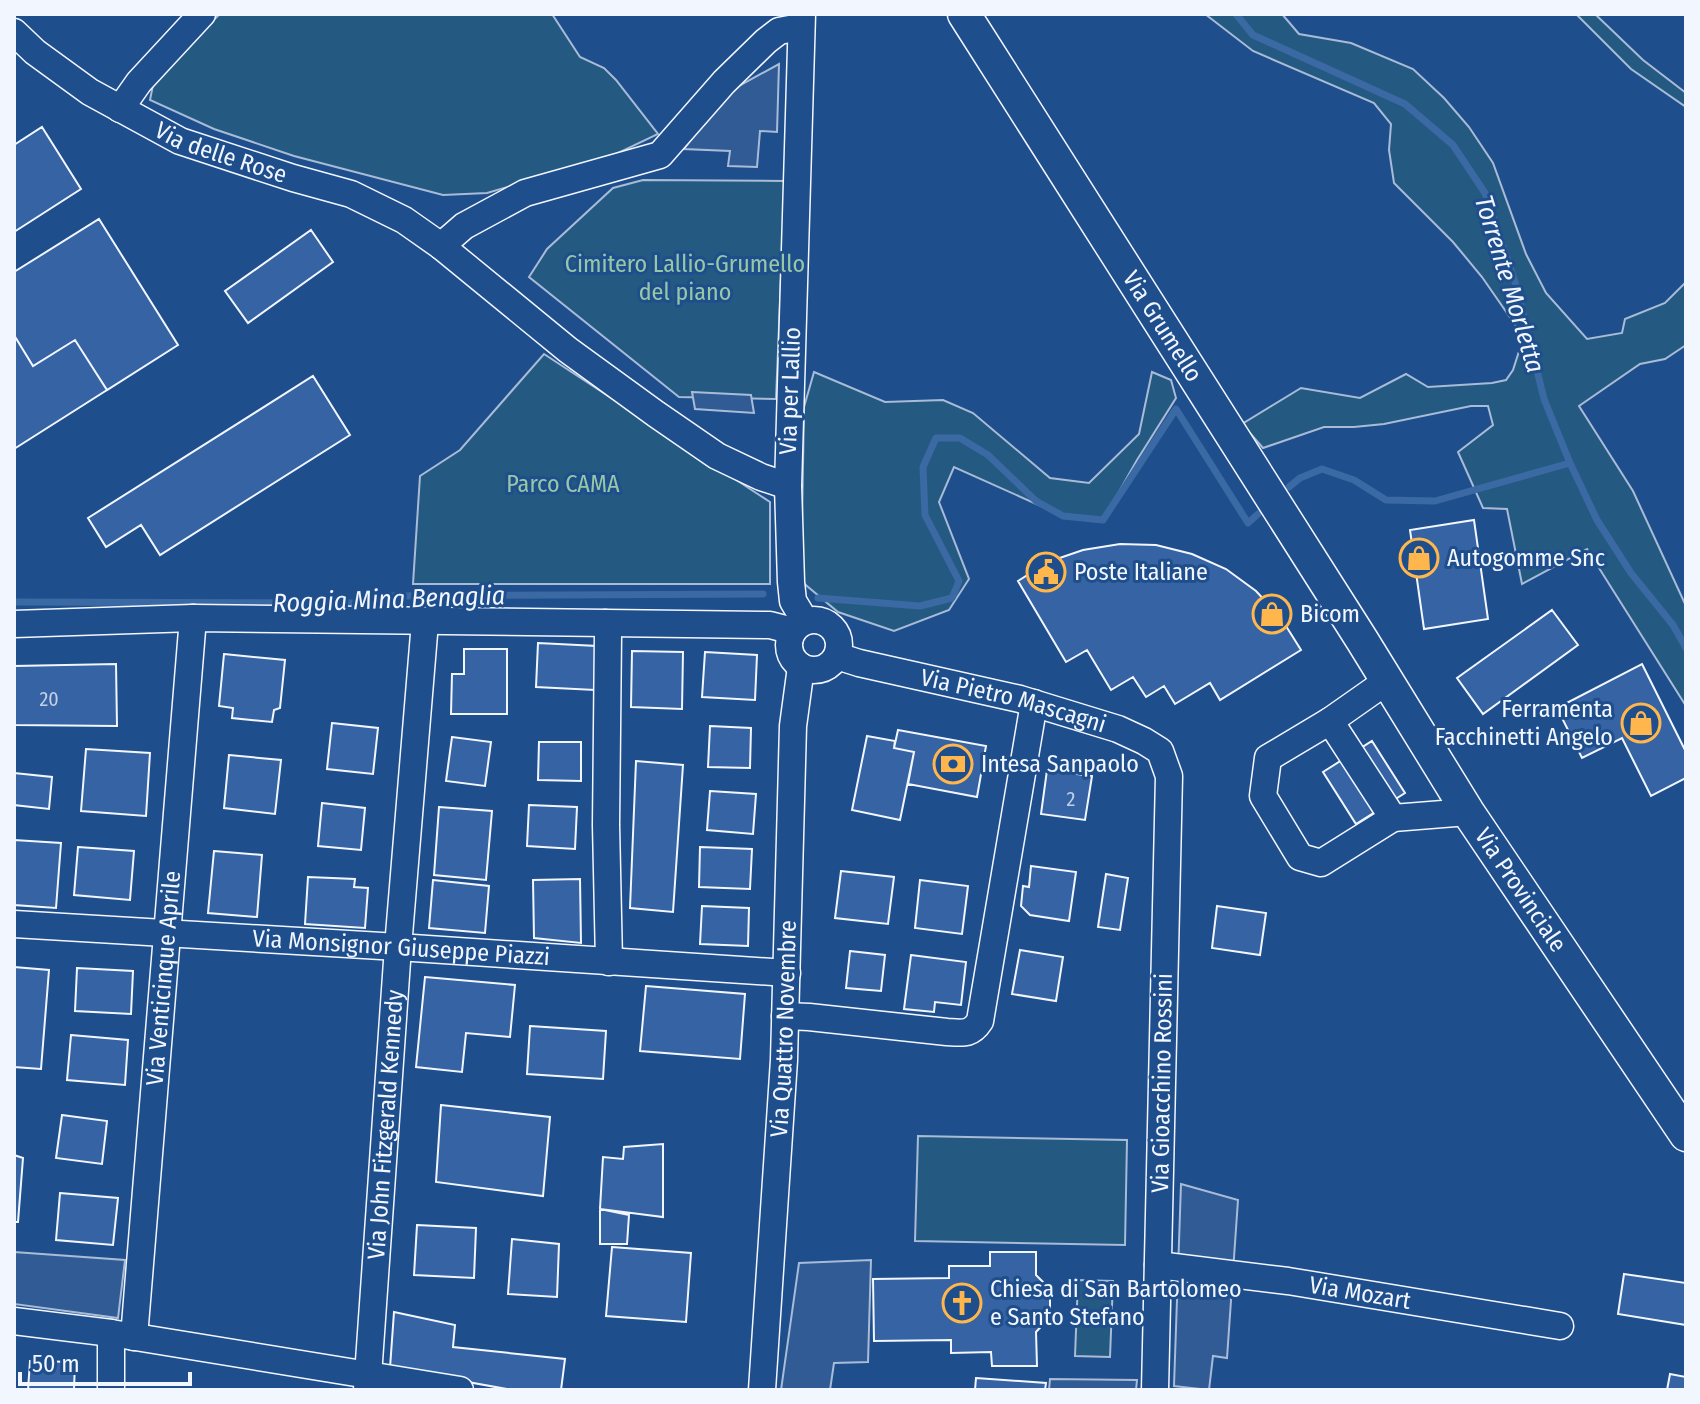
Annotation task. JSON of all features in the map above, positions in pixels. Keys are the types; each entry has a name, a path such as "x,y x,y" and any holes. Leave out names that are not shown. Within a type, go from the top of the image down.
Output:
{"main road":[{"name":"Via Grumello","path":"964,14 1362,640"},
{"name":"Via Provinciale","path":"1362,640 1468,812 1686,1135"}],"street":[{"path":"120,109 139,82 202,14"},
{"path":"441,246 464,226 525,193 660,155 724,82 766,41 801,21"},
{"name":"Via per Lallio","path":"799,626 791,582 788,486 801,21"},
{"name":"Via delle Rose","path":"14,32 65,76 180,141 351,194 404,220 441,246 568,350 656,414 717,456 788,486"},
{"path":"14,624 193,618 799,626 815,619 825,622 838,636 840,646 831,665 811,670 801,667 794,660 790,640 799,626"},
{"name":"Via Venticinque Aprile","path":"111,1390 122,1335 166,934 193,618"},
{"name":"Via John Fitzgerald Kennedy","path":"368,1382 398,947 425,622"},
{"path":"605,623 608,634 606,825 609,962"},
{"name":"Via Pietro Mascagni","path":"837,656 1034,703 1118,729 1160,751 1169,776"},
{"name":"Via Quattro Novembre","path":"762,1390 785,1016 793,726 801,667"},
{"path":"1387,681 1330,721 1268,758 1263,796 1300,857 1321,863 1393,818 1468,812"},
{"path":"785,1016 964,1033 975,1029 980,1021 1034,703"},
{"path":"1330,721 1393,818"},
{"name":"Via Gioacchino Rossini","path":"1155,1390 1169,776"},
{"name":"Via Monsignor Giuseppe Piazzi","path":"14,924 787,973"},
{"name":"Via Mozart","path":"1158,1265 1288,1281 1560,1326"},
{"path":"14,1321 122,1335 368,1382 460,1390"}],"green space":[{"path":"220,14 552,14 580,57 604,68 658,134 591,166 487,193 443,195 294,156 214,129 150,100 153,85 189,43"},
{"path":"1205,14 1282,14 1299,34 1351,43 1413,69 1469,127 1493,163 1526,254 1546,293 1587,339 1622,333 1625,319 1665,303 1686,282 1686,345 1665,359 1640,364 1579,406 1633,491 1686,606 1686,706 1587,549 1522,584 1507,509 1483,508 1458,452 1493,425 1488,406 1471,406 1384,424 1324,427 1263,448 1242,424 1301,388 1360,398 1406,374 1428,387 1506,380 1513,370 1521,345 1518,329 1482,277 1453,242 1394,183 1389,150 1391,124 1374,103 1253,51"},
{"path":"1576,14 1595,14 1643,60 1686,93 1686,107 1631,69"},
{"name":"Cimitero Lallio-Grumello del piano","path":"643,180 785,181 776,399 679,397 529,277 547,249 613,188"},
{"name":"Parco CAMA","path":"544,354 770,502 770,584 413,584 420,476 460,450"},
{"path":"814,372 885,402 943,400 973,413 1050,478 1089,483 1139,434 1152,372 1171,380 1176,398 1103,520 1063,516 954,467 939,502 969,579 949,610 894,631 838,612 801,581 804,407"},
{"path":"918,1136 1127,1140 1125,1245 915,1241"},
{"path":"1078,1280 1113,1281 1110,1357 1075,1356"}],"shaded area":[{"path":"779,64 777,132 760,131 757,167 728,166 730,151 684,149 726,93"},
{"path":"692,392 751,395 754,413 695,409"},
{"path":"1181,1184 1238,1200 1227,1358 1213,1356 1209,1390 1174,1386"},
{"path":"14,1252 125,1260 118,1318 14,1304"},
{"path":"871,1260 868,1362 834,1363 830,1390 781,1390 799,1263"},
{"path":"1050,1379 1137,1380 1136,1390 1049,1390"}],"building":[{"path":"42,127 81,189 14,232 14,145"},
{"path":"99,219 178,345 107,390 75,340 33,366 14,335 14,272"},
{"path":"311,230 333,262 248,323 225,291"},
{"path":"14,335 33,366 75,340 107,390 14,449"},
{"path":"313,376 350,435 160,555 141,525 106,547 88,518"},
{"path":"1474,520 1488,619 1424,629 1410,530"},
{"path":"1120,544 1156,545 1192,554 1226,569 1256,591 1281,618 1301,650 1220,700 1210,683 1175,704 1164,686 1146,697 1133,677 1111,690 1087,650 1066,662 1018,581 1048,562 1083,550"},
{"path":"1552,610 1578,645 1483,714 1457,678"},
{"path":"538,643 597,646 595,690 536,687"},
{"path":"464,649 507,649 507,714 451,714 452,674 464,674"},
{"path":"632,651 683,652 682,709 631,707"},
{"path":"705,652 757,655 755,700 702,697"},
{"path":"224,654 285,660 280,708 274,710 272,722 232,718 233,708 219,706"},
{"path":"116,664 117,726 14,725 14,666"},
{"path":"1642,664 1686,752 1686,778 1651,796 1622,738 1582,758 1557,708"},
{"path":"332,723 378,728 373,774 327,769"},
{"path":"710,726 751,728 750,768 708,767"},
{"path":"898,730 986,746 977,797 908,784 914,752 894,748"},
{"path":"867,736 895,741 894,748 914,752 900,820 852,810"},
{"path":"452,737 491,742 485,786 446,781"},
{"path":"1372,741 1405,793 1356,824 1323,772"},
{"path":"539,742 581,742 581,781 538,780"},
{"path":"86,749 150,753 146,816 81,811"},
{"path":"229,755 281,760 275,814 224,808"},
{"path":"636,761 683,765 673,912 630,908"},
{"path":"1047,770 1092,776 1085,820 1041,814"},
{"path":"14,773 52,777 49,809 14,805"},
{"path":"710,791 756,794 753,834 707,830"},
{"path":"322,803 365,808 361,850 318,846"},
{"path":"529,805 577,807 575,849 527,846"},
{"path":"439,807 492,811 486,880 434,875"},
{"path":"14,840 61,843 56,908 14,905"},
{"path":"78,847 134,851 130,900 74,895"},
{"path":"700,847 752,849 750,889 699,887"},
{"path":"214,851 262,855 257,917 208,913"},
{"path":"1031,866 1076,872 1069,921 1030,915 1021,906 1023,886 1029,887"},
{"path":"841,871 894,877 888,924 835,918"},
{"path":"1106,874 1128,878 1120,930 1098,927"},
{"path":"308,877 355,879 354,887 368,888 365,928 305,924"},
{"path":"580,879 581,943 534,938 533,880"},
{"path":"433,880 489,886 485,933 429,928"},
{"path":"920,880 968,886 962,934 915,928"},
{"path":"702,906 749,908 748,946 700,944"},
{"path":"1217,906 1266,913 1260,955 1212,948"},
{"path":"1020,950 1063,957 1056,1001 1012,994"},
{"path":"850,951 885,955 881,991 846,988"},
{"path":"911,955 966,962 961,1005 935,1002 934,1012 904,1009"},
{"path":"14,967 49,970 41,1069 14,1067"},
{"path":"77,968 133,971 131,1014 75,1011"},
{"path":"425,977 515,985 510,1037 466,1033 462,1072 416,1067"},
{"path":"646,986 745,994 740,1059 640,1051"},
{"path":"530,1026 606,1031 603,1079 527,1074"},
{"path":"71,1035 128,1040 125,1085 67,1080"},
{"path":"441,1105 550,1117 543,1196 436,1182"},
{"path":"62,1115 107,1121 102,1164 56,1158"},
{"path":"663,1144 663,1217 600,1209 603,1157 623,1159 624,1147"},
{"path":"14,1155 23,1158 18,1222 14,1222"},
{"path":"60,1193 118,1198 113,1245 56,1240"},
{"path":"600,1209 629,1215 627,1244 600,1244"},
{"path":"417,1225 476,1228 474,1278 414,1275"},
{"path":"512,1239 559,1244 557,1297 508,1294"},
{"path":"612,1247 691,1253 686,1322 606,1316"},
{"name":"Chiesa di San Bartolomeo e Santo Stefano","path":"990,1252 1036,1252 1036,1275 1050,1289 1050,1317 1036,1332 1037,1366 992,1366 991,1352 951,1353 951,1340 874,1341 873,1279 949,1278 949,1266 990,1266"},
{"path":"1624,1274 1686,1283 1686,1325 1618,1314"},
{"path":"394,1312 455,1325 453,1347 565,1359 561,1390 512,1390 390,1368"},
{"path":"30,1361 75,1362 74,1390 28,1390"},
{"path":"1670,1374 1686,1377 1686,1390 1667,1390"},
{"path":"976,1378 1046,1383 1045,1390 975,1390"}],"waterway":[{"name":"Torrente Morletta","path":"1236,14 1253,35 1405,104 1453,145 1485,193 1516,285 1544,399 1570,463 1597,520 1631,573 1673,625 1686,648"},
{"name":"Roggia Mina Benaglia","path":"818,598 920,606 952,598 959,581 925,515 923,467 936,438 960,438 988,455 1036,501 1063,516 1103,520 1176,409 1248,523 1258,514"},
{"name":"Roggia Mina Benaglia","path":"1289,487 1300,478 1322,469 1354,480 1386,500 1435,501 1570,463"},
{"name":"Roggia Mina Benaglia","path":"14,602 363,603 388,596 763,594"}],"place":[{"name":"Autogomme Snc","path":"1419,558"},
{"name":"Poste Italiane","path":"1046,572"},
{"name":"Bicom","path":"1272,614"},
{"name":"Ferramenta Facchinetti Angelo","path":"1641,723"},
{"name":"Intesa Sanpaolo","path":"953,764"},
{"name":"Chiesa di San Bartolomeo e Santo Stefano","path":"962,1303"}]}
